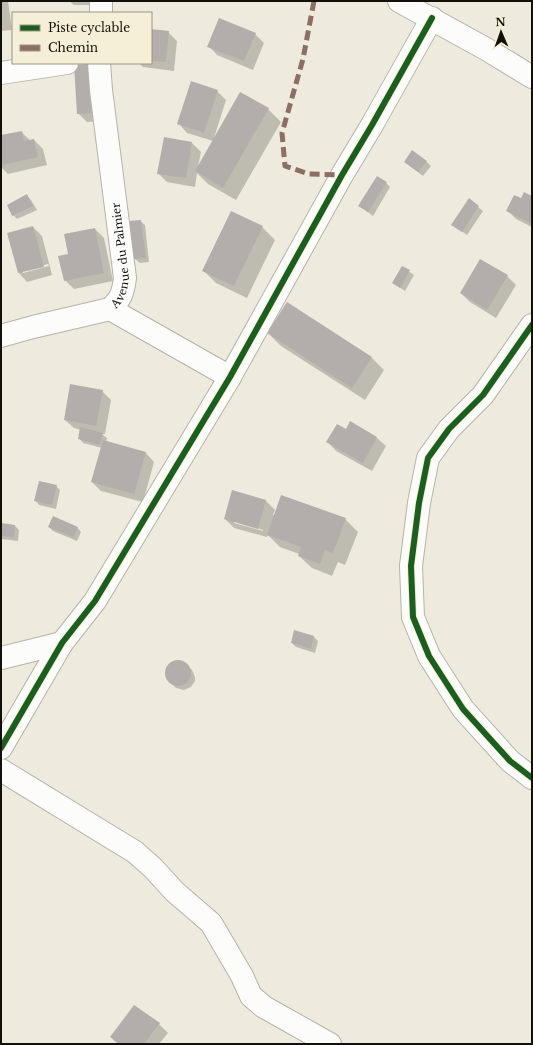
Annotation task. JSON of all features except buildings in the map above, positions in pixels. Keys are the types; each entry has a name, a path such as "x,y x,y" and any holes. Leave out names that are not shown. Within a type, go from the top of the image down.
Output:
{"street":[{"path":"101,1 101,12"},
{"path":"399,1 432,18 532,77"},
{"path":"1,748 62,643 95,601 230,377 342,175 432,18"},
{"path":"1,73 60,64"},
{"name":"Avenue du Palmier","path":"1,336 33,326 110,309 118,302 124,290 125,278 98,64"},
{"path":"110,309 230,377"},
{"path":"532,325 483,395 449,429 428,458 419,503 411,566 413,617 429,656 463,709 510,761 532,778"},
{"path":"1,658 62,643"},
{"path":"1,770 135,852 154,868 175,892 211,923 242,976 251,996 264,1007 330,1044"}],"marked path":[{"path":"314,1 303,59 282,133 285,166 309,174 342,175"}],"cycle path":[{"path":"1,748 62,643 95,601 230,377 342,175 432,18"},
{"path":"532,325 483,395 449,429 428,458 419,503 411,566 413,617 429,656 463,709 510,761 532,778"}]}
